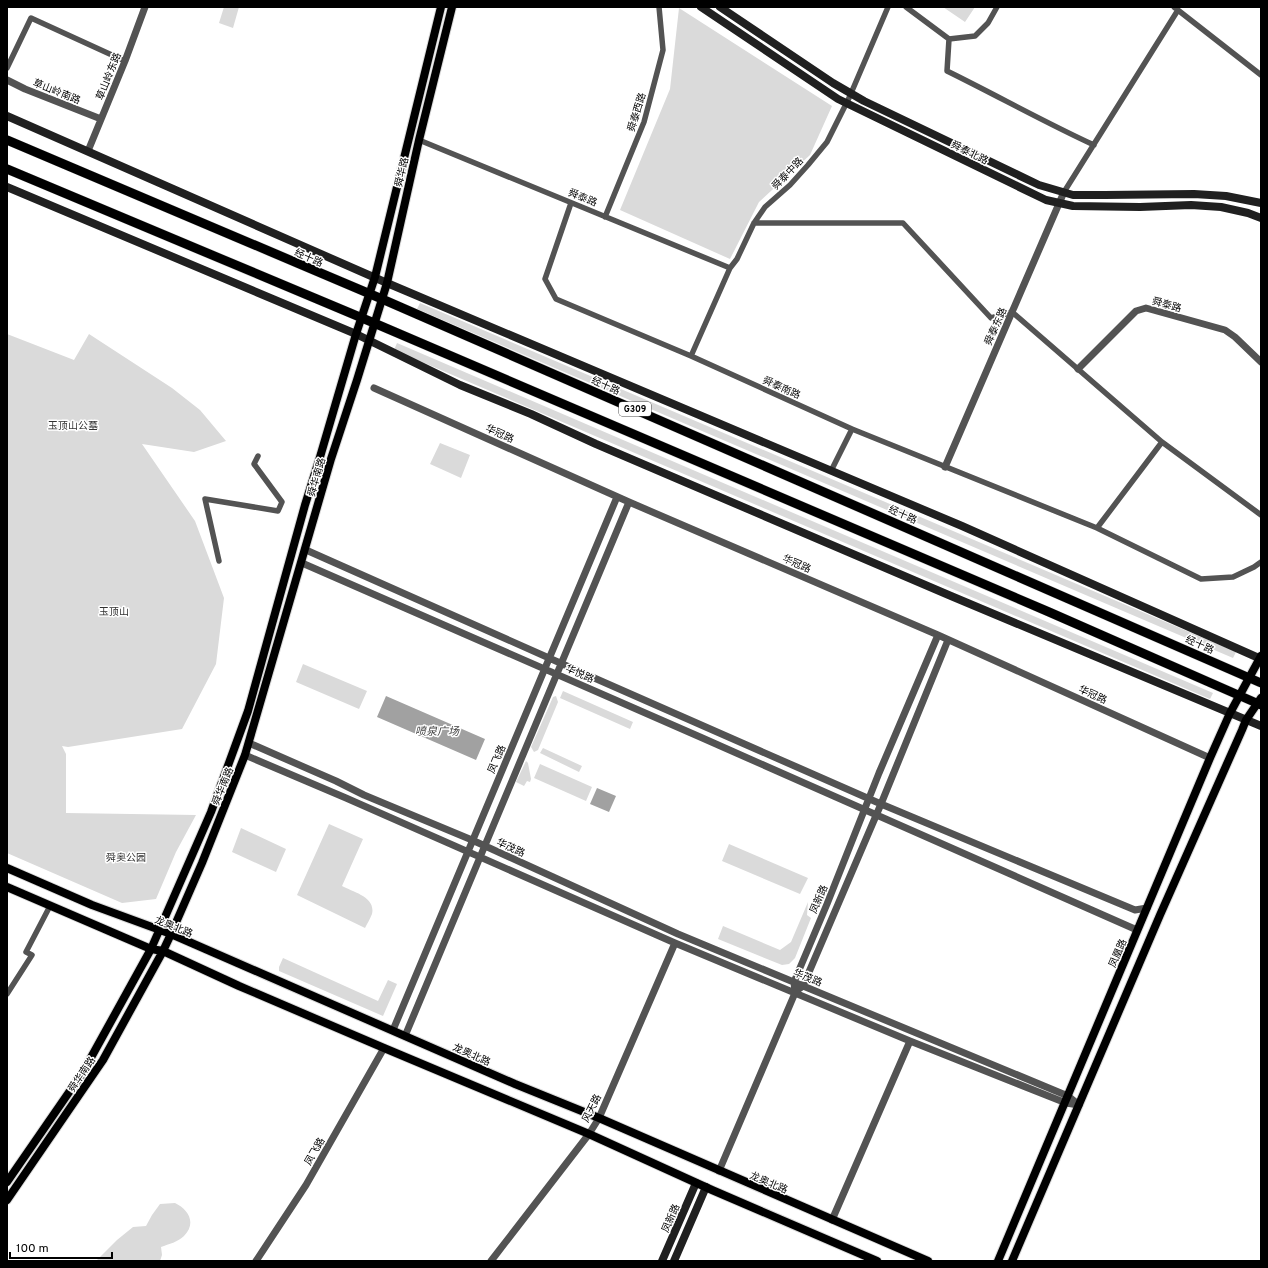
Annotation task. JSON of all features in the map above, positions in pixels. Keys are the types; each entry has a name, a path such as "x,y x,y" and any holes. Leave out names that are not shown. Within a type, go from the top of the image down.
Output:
{"highway":[{"name":"经十路","path":"7,140 382,299 1261,683"},
{"name":"G309","path":"7,169 374,323 1240,695 1260,702"}],"main road":[{"name":"舜华路","path":"356,334 375,277 441,7"},
{"name":"舜华路","path":"369,340 387,283 419,140 452,7"},
{"name":"舜泰北路","path":"701,7 838,99 848,98 1046,200 1074,206 1214,206 1248,213 1261,218"},
{"path":"720,7 833,83 848,98 864,101 1039,185 1073,194 1194,194 1226,196 1261,203"},
{"name":"经十路","path":"7,116 387,283 962,526 1260,658"},
{"path":"7,187 356,334 460,386 531,414 951,596 1261,726"},
{"name":"舜华南路","path":"7,1182 83,1072 152,948 211,812 248,711 305,505 356,334"},
{"name":"舜华南路","path":"7,1200 10,1190 103,1060 163,951 202,862 249,743 306,550 331,459 369,340"},
{"name":"凤凰路","path":"998,1261 1210,758 1230,713 1260,658"},
{"path":"1012,1261 1156,922 1246,720 1260,702"},
{"name":"龙奥北路","path":"7,868 92,905 171,934 515,1084 599,1118 928,1261"},
{"path":"7,887 152,948 163,951 239,986 589,1134 696,1183 877,1261"},
{"name":"凤新路","path":"662,1261 696,1183"},
{"path":"674,1261 706,1187"}],"street":[{"name":"草山岭东路","path":"88,151 125,61 145,7"},
{"name":"舜泰西路","path":"605,217 644,122 663,50 659,7"},
{"name":"舜泰中路","path":"730,268 754,223 765,207 790,185 827,142 888,7"},
{"path":"906,7 949,39 975,36 988,23 997,7"},
{"path":"1064,192 1176,8 1261,75"},
{"path":"7,68 31,18 125,61"},
{"path":"949,39 947,71 1004,99 1045,122 1094,145"},
{"name":"草山岭南路","path":"7,80 25,89 101,120"},
{"name":"舜泰路","path":"419,140 730,268"},
{"name":"舜泰东路","path":"945,467 1064,192"},
{"name":"舜泰南路","path":"571,203 545,279 556,299 691,356 852,429 1097,528 1201,579 1233,577 1254,568 1261,562"},
{"path":"754,223 903,223 992,318 1012,312 1162,442 1261,515"},
{"path":"691,356 730,268"},
{"name":"舜泰路","path":"1078,369 1136,311 1146,308 1225,330 1235,337 1261,362"},
{"name":"华冠路","path":"374,388 629,502 938,635 1210,758"},
{"path":"831,471 852,429"},
{"path":"1097,528 1162,442"},
{"path":"219,562 205,499 278,511 282,502 254,464 258,456"},
{"name":"凤飞路","path":"393,1030 617,496"},
{"path":"405,1036 629,502"},
{"path":"306,550 881,804 1135,910 1147,908"},
{"name":"华悦路","path":"302,563 1137,930"},
{"name":"凤新路","path":"719,1171 794,993 794,982 869,798 938,635"},
{"path":"794,993 803,986 881,804 948,640"},
{"name":"华茂路","path":"249,743 364,795 472,840 678,934 794,982 1079,1105"},
{"path":"245,755 675,943"},
{"path":"7,994 32,955 26,952 50,906"},
{"name":"华茂路","path":"675,943 910,1041 1067,1100"},
{"name":"风天路","path":"491,1261 589,1134 599,1118 675,943"},
{"path":"832,1220 910,1041"},
{"name":"凤飞路","path":"256,1261 306,1185 384,1048"}],"green space":[{"path":"224,7 239,7 233,28 219,23"},
{"path":"943,7 975,7 965,22"},
{"path":"679,8 832,106 810,155 759,202 730,259 620,210 670,89"},
{"path":"420,303 1236,652 1233,658 417,309"},
{"path":"7,334 74,360 89,334 172,388 200,410 226,441 194,452 142,444 195,521 224,598 216,664 182,729 68,747 62,746 66,754 66,813 196,815 176,852 156,899 122,903 7,853"},
{"path":"397,343 1213,693 1210,699 394,350"},
{"path":"440,443 470,455 461,478 430,464"},
{"path":"303,664 367,691 359,709 296,682"},
{"path":"563,691 633,722 630,729 560,698"},
{"path":"556,696 558,702 538,750 534,752 531,747 553,697"},
{"path":"543,748 582,766 579,772 540,753"},
{"path":"526,761 528,763 531,779 530,782 527,781 524,786 516,782"},
{"path":"540,764 592,787 586,801 534,778"},
{"path":"329,824 363,839 342,886 363,896 371,903 372,914 365,928 297,895"},
{"path":"241,828 286,849 276,872 232,852"},
{"path":"729,844 808,878 800,894 722,861"},
{"path":"808,902 807,915 811,918 795,958 789,964 782,965 718,939 723,926 780,950 791,942"},
{"path":"283,958 378,1001 388,980 397,984 383,1016 279,971"},
{"path":"175,1203 187,1213 190,1226 182,1238 161,1247 162,1255 160,1261 96,1261 117,1240 133,1227 146,1226 160,1204"}],"water":[{"name":"喷泉广场","path":"386,696 485,739 476,760 377,717"},
{"path":"597,788 616,796 609,812 590,804"}],"park label":[{"name":"玉顶山公墓","path":"73,425"},
{"name":"玉顶山","path":"114,611"},
{"name":"舜奥公园","path":"126,857"}]}
